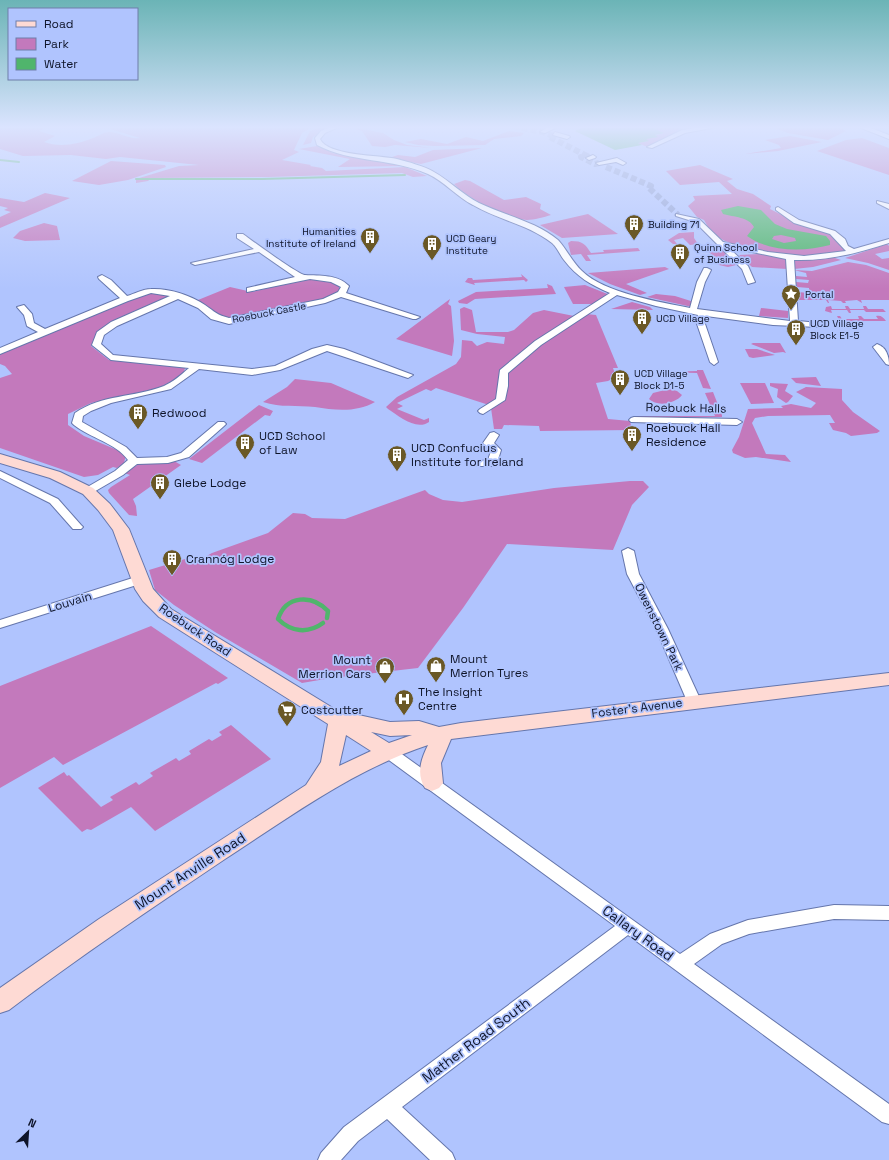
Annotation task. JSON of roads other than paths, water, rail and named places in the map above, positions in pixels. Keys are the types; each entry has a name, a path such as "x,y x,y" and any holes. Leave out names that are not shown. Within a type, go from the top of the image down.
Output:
{"main road":[{"name":"Roebuck Road","path":"0,458 55,475 88,491 104,507 121,529 139,580 149,597 166,613 387,751"},
{"name":"Foster's Avenue","path":"387,751 440,733 694,701 889,679"},
{"path":"308,795 330,766 336,748 335,718 383,728 419,728 440,733 430,758 429,773 432,783"},
{"name":"Mount Anville Road","path":"0,1002 81,943 308,795 357,766 387,751"}],"street":[{"path":"442,180 469,200 529,226 556,242 571,264 580,274 592,282 634,298 703,313 794,324 816,325"},
{"path":"878,202 889,207"},
{"path":"778,209 799,223 832,232 843,240 845,247 854,252"},
{"path":"678,215 697,220 745,268 751,282"},
{"path":"240,236 302,278"},
{"path":"722,244 790,257 819,258 854,252 888,241"},
{"path":"195,263 260,250"},
{"path":"790,257 794,300 794,324"},
{"path":"694,308 707,270"},
{"path":"102,277 113,284 125,299"},
{"path":"250,290 302,278 326,279 339,282 345,286 342,294 416,317"},
{"name":"Roebuck Castle","path":"0,351 125,299 150,291 164,292 178,296 201,306 214,317 229,321 326,301 342,294"},
{"path":"483,411 500,400 503,386 503,372 538,343 614,294"},
{"path":"178,296 114,324 100,334 96,345 111,357 252,372 277,368 315,351 327,348 342,351 390,370 408,375"},
{"path":"21,307 28,314 30,324 43,332"},
{"path":"703,313 700,321 714,362"},
{"path":"877,347 889,362"},
{"path":"134,461 131,454 123,448 84,430 77,423 78,415 92,406 164,389 177,383 196,367"},
{"name":"Roebuck Halls","path":"634,420 737,422"},
{"path":"88,491 119,473 134,461 168,460 185,455 221,424"},
{"path":"476,464 492,463 496,450 488,443 494,435"},
{"path":"0,474 54,501 77,527"},
{"name":"Owenstown Park","path":"628,551 634,574 662,629 694,701"},
{"name":"Louvain","path":"0,624 139,580"},
{"name":"Callary Road","path":"387,751 681,963 889,1116"},
{"path":"681,963 716,939 748,927 834,912 889,912"},
{"name":"Mather Road South","path":"328,1160 351,1134 615,936 627,925"},
{"path":"387,1106 445,1160"}],"water":[{"path":"738,206 761,210 775,224 787,229 826,236 830,241 830,245 809,249 787,249 766,245 747,236 754,227 749,221 723,214 721,210","holes":["781,235 795,238 796,241 784,243 772,239 774,236"]}],"waterway":[{"path":"323,623 311,629 300,630 288,627 278,619 287,605 293,601 300,600 307,600 322,605 328,611 327,618"}],"tunnel":[{"path":"637,180 651,186 648,187 678,215"}],"place":[{"name":"Building 71","path":"634,241"},
{"name":"Humanities Institute of Ireland","path":"370,254"},
{"name":"UCD Geary Institute","path":"432,261"},
{"name":"Quinn School of Business","path":"680,270"},
{"name":"Portal","path":"791,311"},
{"name":"UCD Village","path":"642,335"},
{"name":"UCD Village Block E1-5","path":"796,346"},
{"name":"UCD Village Block D1-5","path":"620,396"},
{"name":"Redwood","path":"138,430"},
{"name":"Roebuck Hall Residence","path":"632,452"},
{"name":"UCD School of Law","path":"245,460"},
{"name":"UCD Confucius Institute for Ireland","path":"397,472"},
{"name":"Glebe Lodge","path":"160,500"},
{"name":"Crannóg Lodge","path":"172,576"},
{"name":"Mount Merrion Tyres","path":"436,683"},
{"name":"Mount Merrion Cars","path":"385,684"},
{"name":"The Insight Centre","path":"404,716"},
{"name":"Costcutter","path":"287,727"}]}
